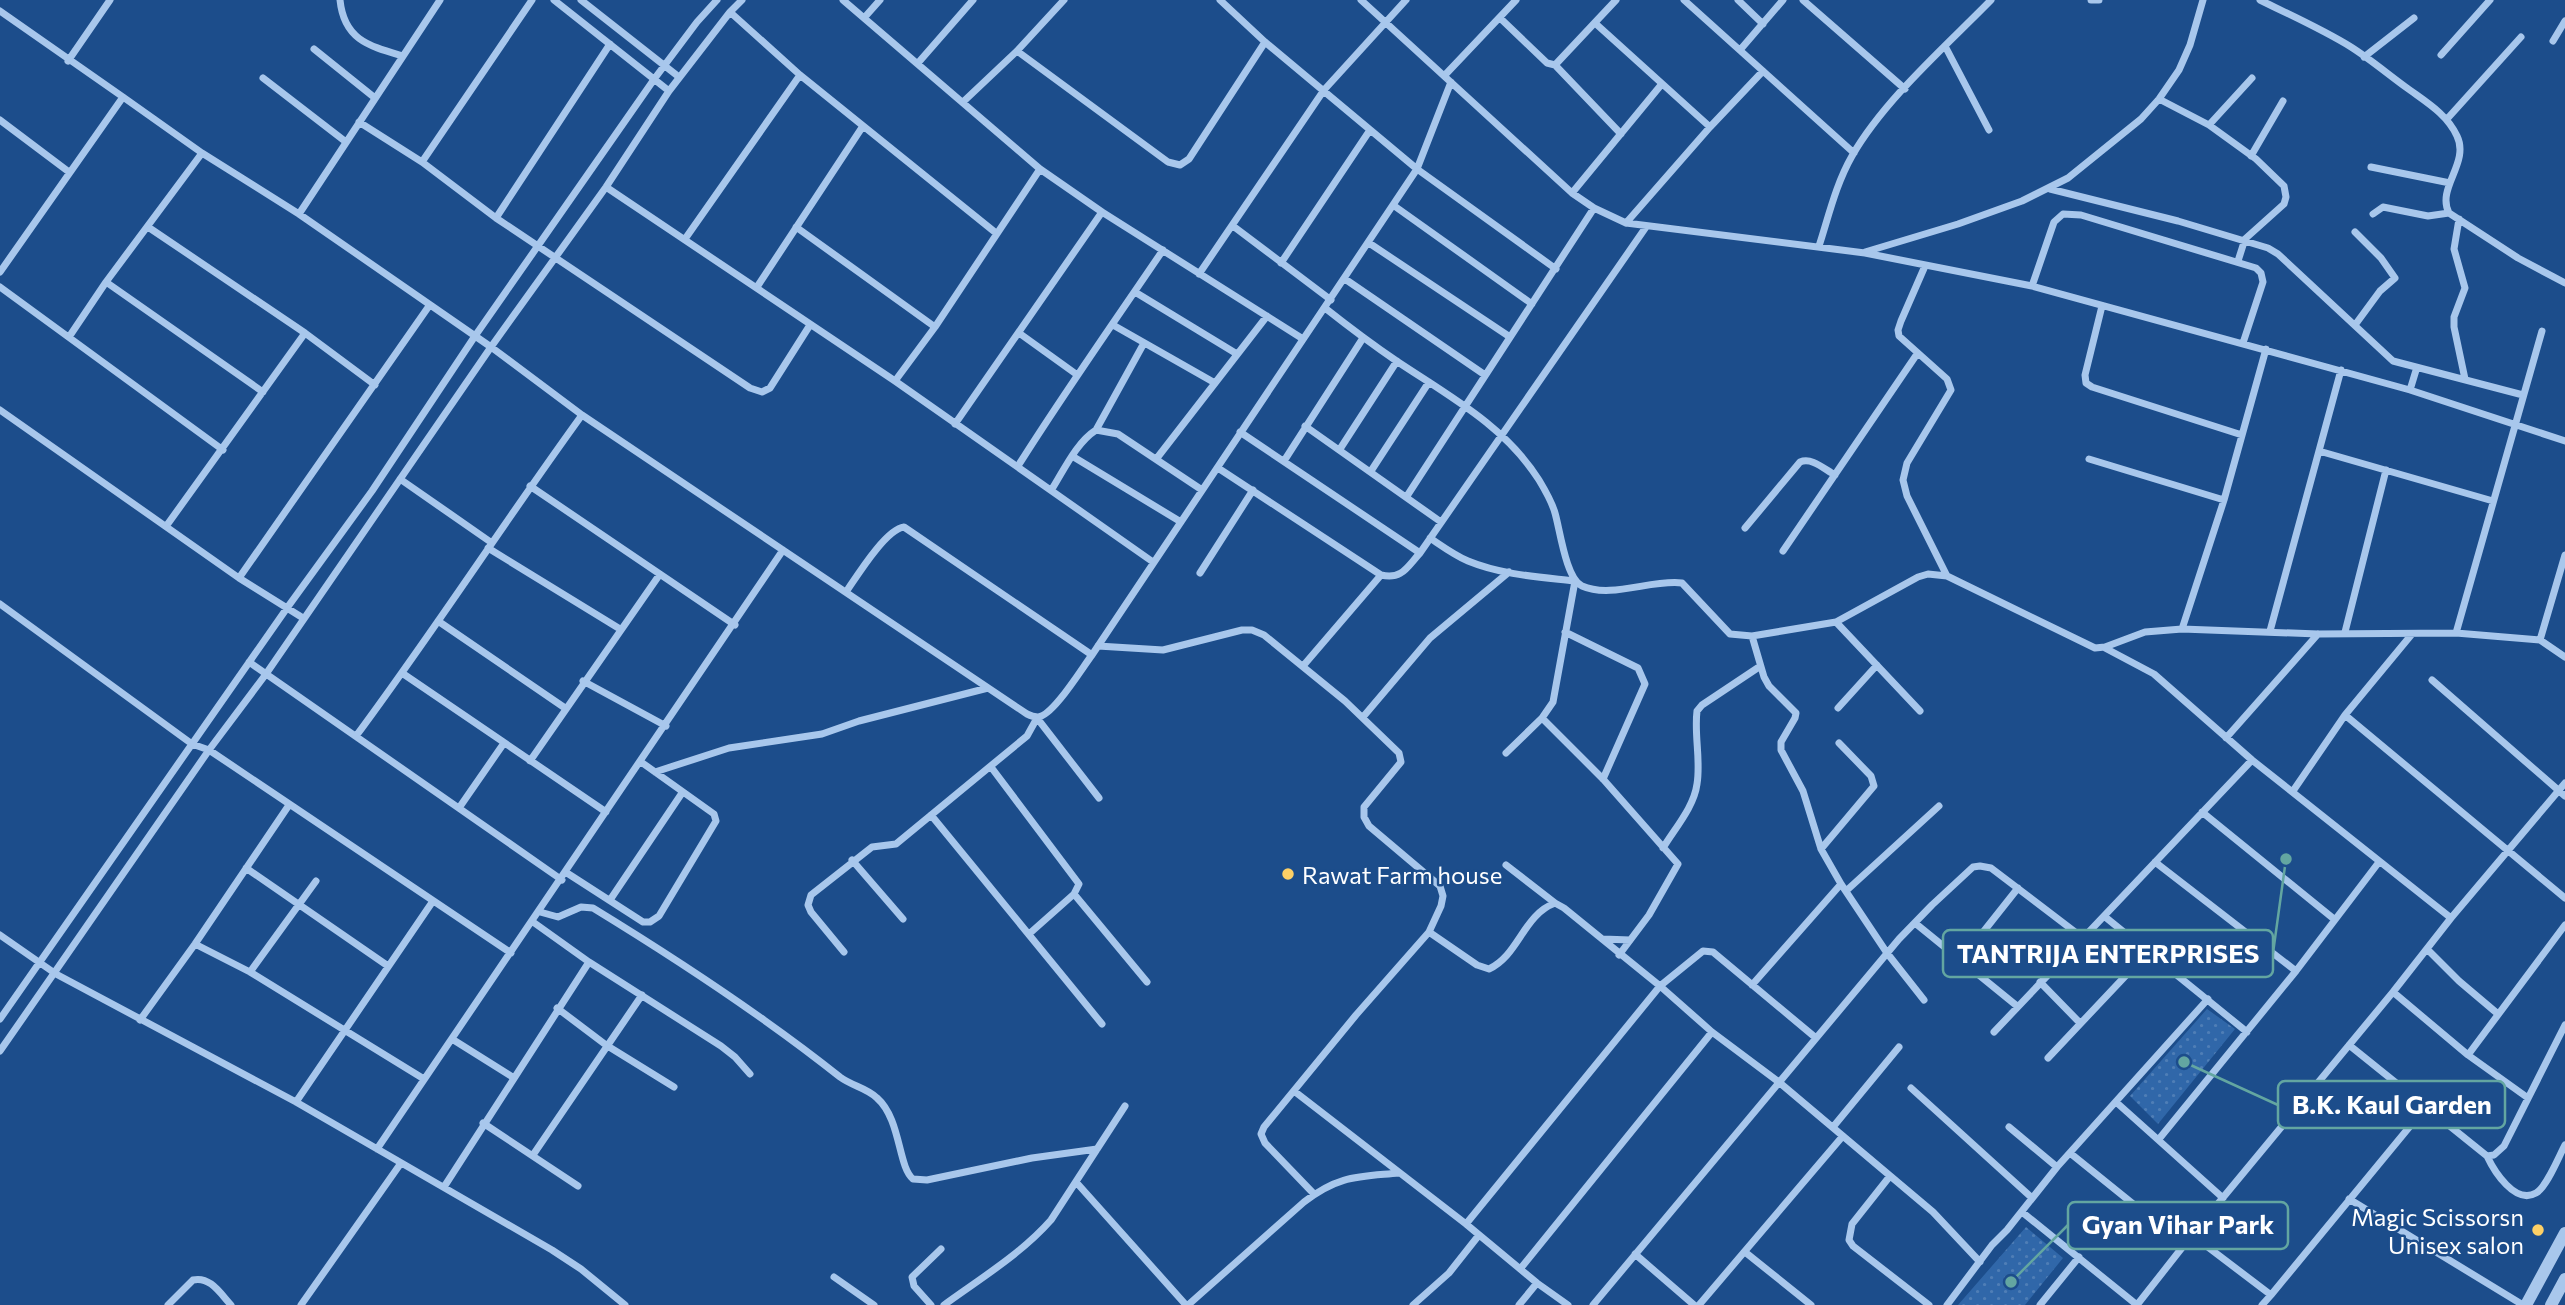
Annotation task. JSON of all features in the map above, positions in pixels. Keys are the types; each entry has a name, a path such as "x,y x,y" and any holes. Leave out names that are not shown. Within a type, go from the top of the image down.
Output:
{"street":[{"path":"340,0 344,20 360,40 370,46 403,56"},
{"path":"299,214 440,0"},
{"path":"422,162 532,0"},
{"path":"554,0 669,91"},
{"path":"581,0 679,77"},
{"path":"0,1019 372,491 475,336 655,78 696,22 717,0"},
{"path":"0,1051 209,750 266,674 491,347 606,187 669,91 742,0"},
{"path":"843,0 1040,169 1102,212 1303,340"},
{"path":"864,18 880,0"},
{"path":"918,63 973,0"},
{"path":"963,102 1017,51 1064,0"},
{"path":"1220,0 1417,169 1556,269"},
{"path":"1361,0 1572,193 1594,208 1626,223 1865,253 2032,286 2411,387 2565,441"},
{"path":"1199,274 1324,90 1406,0"},
{"path":"844,953 811,912 808,905 811,895 872,846 897,845 1027,736 1037,718 1053,707 1092,655 1417,169 1447,79 1516,0"},
{"path":"1555,65 1616,0"},
{"path":"1684,0 1854,153"},
{"path":"1738,0 1763,24"},
{"path":"1740,50 1783,0"},
{"path":"1803,0 1905,89"},
{"path":"1819,246 1834,198 1854,153 1883,112 1991,0"},
{"path":"2091,0 2099,0"},
{"path":"1865,253 1958,224 2050,189 2068,178 2141,119 2159,99 2179,70 2190,46 2203,0"},
{"path":"2260,0 2352,47 2446,119 2460,145 2458,163 2446,202 2449,213"},
{"path":"2441,55 2490,0"},
{"path":"68,61 109,1"},
{"path":"0,11 202,153 299,214 491,347 582,415 1027,714 1037,718 1099,798"},
{"path":"730,12 800,75 996,233"},
{"path":"1500,18 1547,63 1555,65 1621,134"},
{"path":"2364,57 2414,18"},
{"path":"2553,41 2565,22"},
{"path":"1595,23 1710,127"},
{"path":"2446,119 2521,37"},
{"path":"1017,51 1168,162 1180,165 1189,159 1265,41"},
{"path":"496,218 610,44"},
{"path":"1945,46 1989,131"},
{"path":"314,49 375,98"},
{"path":"1626,223 1763,71"},
{"path":"685,239 800,75"},
{"path":"263,78 346,142"},
{"path":"2209,125 2252,78"},
{"path":"1572,193 1661,85"},
{"path":"0,272 123,97"},
{"path":"2159,99 2209,125 2281,181 2286,197 2284,204 2244,242 2239,258"},
{"path":"2251,156 2283,101"},
{"path":"0,120 69,172"},
{"path":"359,122 422,162 496,218 750,388 762,392 770,388 810,325"},
{"path":"757,287 863,126"},
{"path":"1282,263 1370,130"},
{"path":"69,337 106,282 202,153"},
{"path":"2371,167 2450,183"},
{"path":"895,381 935,327 1040,169"},
{"path":"606,187 895,381 1153,562"},
{"path":"2050,189 2244,242 2278,254 2393,361 2522,397"},
{"path":"1393,205 1532,304"},
{"path":"2373,214 2383,207 2428,216 2449,213 2518,258 2565,283"},
{"path":"1407,496 1594,208"},
{"path":"955,424 1102,212"},
{"path":"2032,286 2054,222 2063,214 2081,215 2239,258 2256,268 2263,277 2243,343"},
{"path":"2459,219 2454,249 2465,288 2454,317 2454,327 2465,379"},
{"path":"1233,226 1331,300"},
{"path":"148,227 306,333 375,385"},
{"path":"796,227 935,327"},
{"path":"1217,468 1381,575 1392,578 1401,575 1420,553 1646,227"},
{"path":"2355,232 2381,258 2395,278 2380,291 2355,325"},
{"path":"1369,243 1510,337"},
{"path":"1017,466 1076,374 1113,326 1163,250"},
{"path":"1925,266 1898,330 1899,336 1947,379 1951,390 1907,463 1903,480 1908,496 1947,576"},
{"path":"1345,279 1485,375"},
{"path":"106,282 264,392"},
{"path":"0,287 223,450"},
{"path":"1135,292 1237,354"},
{"path":"239,578 429,306"},
{"path":"2102,306 2085,375 2086,383 2242,435"},
{"path":"1325,308 1363,338 1466,407 1501,434 1527,463 1548,496 1555,510 1569,568 1583,587 1608,590 1682,583 1730,634 1752,636 1836,622 1928,574 1947,576 2095,648 2105,648 2145,632 2182,629 2318,634 2456,633 2540,640 2565,657"},
{"path":"1157,458 1267,316"},
{"path":"1113,326 1215,383"},
{"path":"2456,633 2542,331"},
{"path":"167,526 306,333"},
{"path":"1019,334 1076,374"},
{"path":"1284,461 1363,338"},
{"path":"1052,489 1072,456 1096,430 1144,343"},
{"path":"2182,629 2224,500 2266,349"},
{"path":"1783,551 1917,354"},
{"path":"1340,449 1397,361"},
{"path":"2411,387 2416,368"},
{"path":"2270,631 2341,370"},
{"path":"1371,471 1429,382"},
{"path":"0,410 239,578 303,618"},
{"path":"356,736 582,415"},
{"path":"1306,426 1441,522"},
{"path":"1096,430 1118,434 1202,490"},
{"path":"1240,432 1420,553"},
{"path":"2319,451 2493,501"},
{"path":"1072,456 1181,522"},
{"path":"2090,459 2224,500"},
{"path":"1745,528 1800,462 1812,461 1835,475"},
{"path":"2345,632 2386,470"},
{"path":"400,479 490,546 620,629"},
{"path":"530,486 735,625"},
{"path":"1200,573 1253,490"},
{"path":"846,592 894,530 904,527 1092,655"},
{"path":"1430,538 1466,560 1509,572 1576,581"},
{"path":"377,1149 735,625 783,550"},
{"path":"2540,640 2565,555"},
{"path":"1363,717 1430,638 1509,572"},
{"path":"530,761 583,681 660,574"},
{"path":"1303,666 1381,575"},
{"path":"1506,753 1542,718 1553,702 1576,581"},
{"path":"0,604 192,744 209,750 511,953"},
{"path":"438,621 565,708"},
{"path":"1836,622 1920,710"},
{"path":"1098,646 1163,650 1252,630 1274,641 1363,717 1399,753 1401,762 1364,807 1364,817 1369,826 1440,886 1443,896 1429,932 1264,1126 1261,1134 1265,1143 1314,1194"},
{"path":"1565,632 1638,668 1645,684 1603,779"},
{"path":"2226,738 2318,634"},
{"path":"2293,791 2345,715 2412,634"},
{"path":"1752,636 1759,667 1769,686 1796,713 1781,742 1781,750 1803,791 1821,849 1843,888 1887,953 1924,1000"},
{"path":"2105,648 2154,674 2252,760 2451,918"},
{"path":"249,662 459,808 564,876 610,900 643,922 650,922 659,916 716,821 715,814 641,762"},
{"path":"1838,708 1877,665"},
{"path":"1663,848 1695,791 1698,773 1697,710 1759,667"},
{"path":"402,673 606,812"},
{"path":"2432,680 2562,793"},
{"path":"583,681 666,726"},
{"path":"655,772 729,748 822,734 873,717 988,688"},
{"path":"2345,715 2565,898"},
{"path":"1542,718 1603,779 1678,864 1649,915 1619,955"},
{"path":"459,808 504,743"},
{"path":"1821,849 1874,786 1871,776 1839,743"},
{"path":"1994,1032 2252,760"},
{"path":"991,767 1079,884 1074,894 1029,934"},
{"path":"2022,1212 2137,1305 2451,918 2562,793 2565,783"},
{"path":"610,900 682,793"},
{"path":"140,1020 289,805"},
{"path":"1752,985 1843,888 1939,806"},
{"path":"2202,812 2334,919"},
{"path":"931,815 1102,1024"},
{"path":"852,860 903,919"},
{"path":"2155,862 2296,971"},
{"path":"2159,1139 2296,971 2379,862"},
{"path":"1506,865 1660,986 1712,1032 1780,1083 1933,1212 1980,1262"},
{"path":"1593,1305 1887,953 1973,867 1991,868 2083,938"},
{"path":"246,868 388,965"},
{"path":"250,972 316,881"},
{"path":"1961,960 2018,888"},
{"path":"1074,894 1147,982"},
{"path":"296,1102 433,901"},
{"path":"1429,932 1477,965 1489,969 1504,959 1532,918 1555,903"},
{"path":"540,912 558,917 582,907 593,908 777,1027 845,1081 879,1099 894,1124 907,1173 913,1179 926,1180 1032,1158 1097,1149"},
{"path":"2104,916 2247,1032"},
{"path":"533,922 589,962 730,1052 750,1074"},
{"path":"1915,923 2017,1006"},
{"path":"2468,1055 2565,925"},
{"path":"0,935 56,974 296,1102 552,1250 581,1269 625,1305"},
{"path":"1602,939 1630,940"},
{"path":"195,944 250,972 424,1079"},
{"path":"2427,949 2498,1014"},
{"path":"1466,1224 1660,986 1703,951 1708,951 1816,1038"},
{"path":"2048,1058 2148,952"},
{"path":"444,1187 589,962"},
{"path":"2040,982 2080,1023"},
{"path":"2393,992 2468,1055 2528,1098"},
{"path":"533,1155 642,995"},
{"path":"1947,1305 1992,1245 2057,1167 2208,999"},
{"path":"557,1008 606,1045 674,1087"},
{"path":"2487,1156 2494,1155 2504,1146 2565,1025"},
{"path":"1521,1268 1712,1032"},
{"path":"452,1040 514,1078"},
{"path":"2349,1045 2487,1156 2499,1179 2508,1188 2531,1195 2537,1193 2544,1186 2565,1145"},
{"path":"1833,1128 1899,1047"},
{"path":"1911,1088 2032,1198"},
{"path":"1294,1091 1568,1305"},
{"path":"2116,1102 2223,1198"},
{"path":"944,1305 1025,1247 1040,1232 1125,1106"},
{"path":"2262,1305 2425,1108"},
{"path":"483,1123 578,1186"},
{"path":"2010,1126 2057,1167"},
{"path":"1635,1254 1697,1305 1842,1137"},
{"path":"2070,1153 2184,1245"},
{"path":"301,1305 401,1163"},
{"path":"1076,1182 1187,1305 1314,1194 1330,1184 1349,1178 1400,1173"},
{"path":"1890,1176 1852,1224 1849,1240 1853,1246 1929,1305"},
{"path":"2349,1199 2525,1305 2565,1233"},
{"path":"1413,1305 1448,1273 1479,1235"},
{"path":"2192,1235 2271,1295"},
{"path":"931,1305 914,1286 912,1278 941,1249"},
{"path":"1745,1252 1811,1305"},
{"path":"2040,1305 2079,1257"},
{"path":"834,1277 874,1305"},
{"path":"168,1305 187,1284 198,1278 209,1282 231,1305"},
{"path":"2551,1305 2565,1279"},
{"path":"1519,1305 1537,1283"}],"shaded area":[{"path":"2207,1009 2235,1029 2158,1124 2130,1096"},
{"path":"2026,1227 2063,1258 2025,1305 1958,1305"}],"place":[{"name":"TANTRIJA ENTERPRISES","path":"2286,859"},
{"name":"Rawat Farm house","path":"1288,874"},
{"name":"B.K. Kaul Garden","path":"2184,1062"},
{"name":"Magic Scissorsn Unisex salon","path":"2538,1230"},
{"name":"Gyan Vihar Park","path":"2011,1282"}]}
